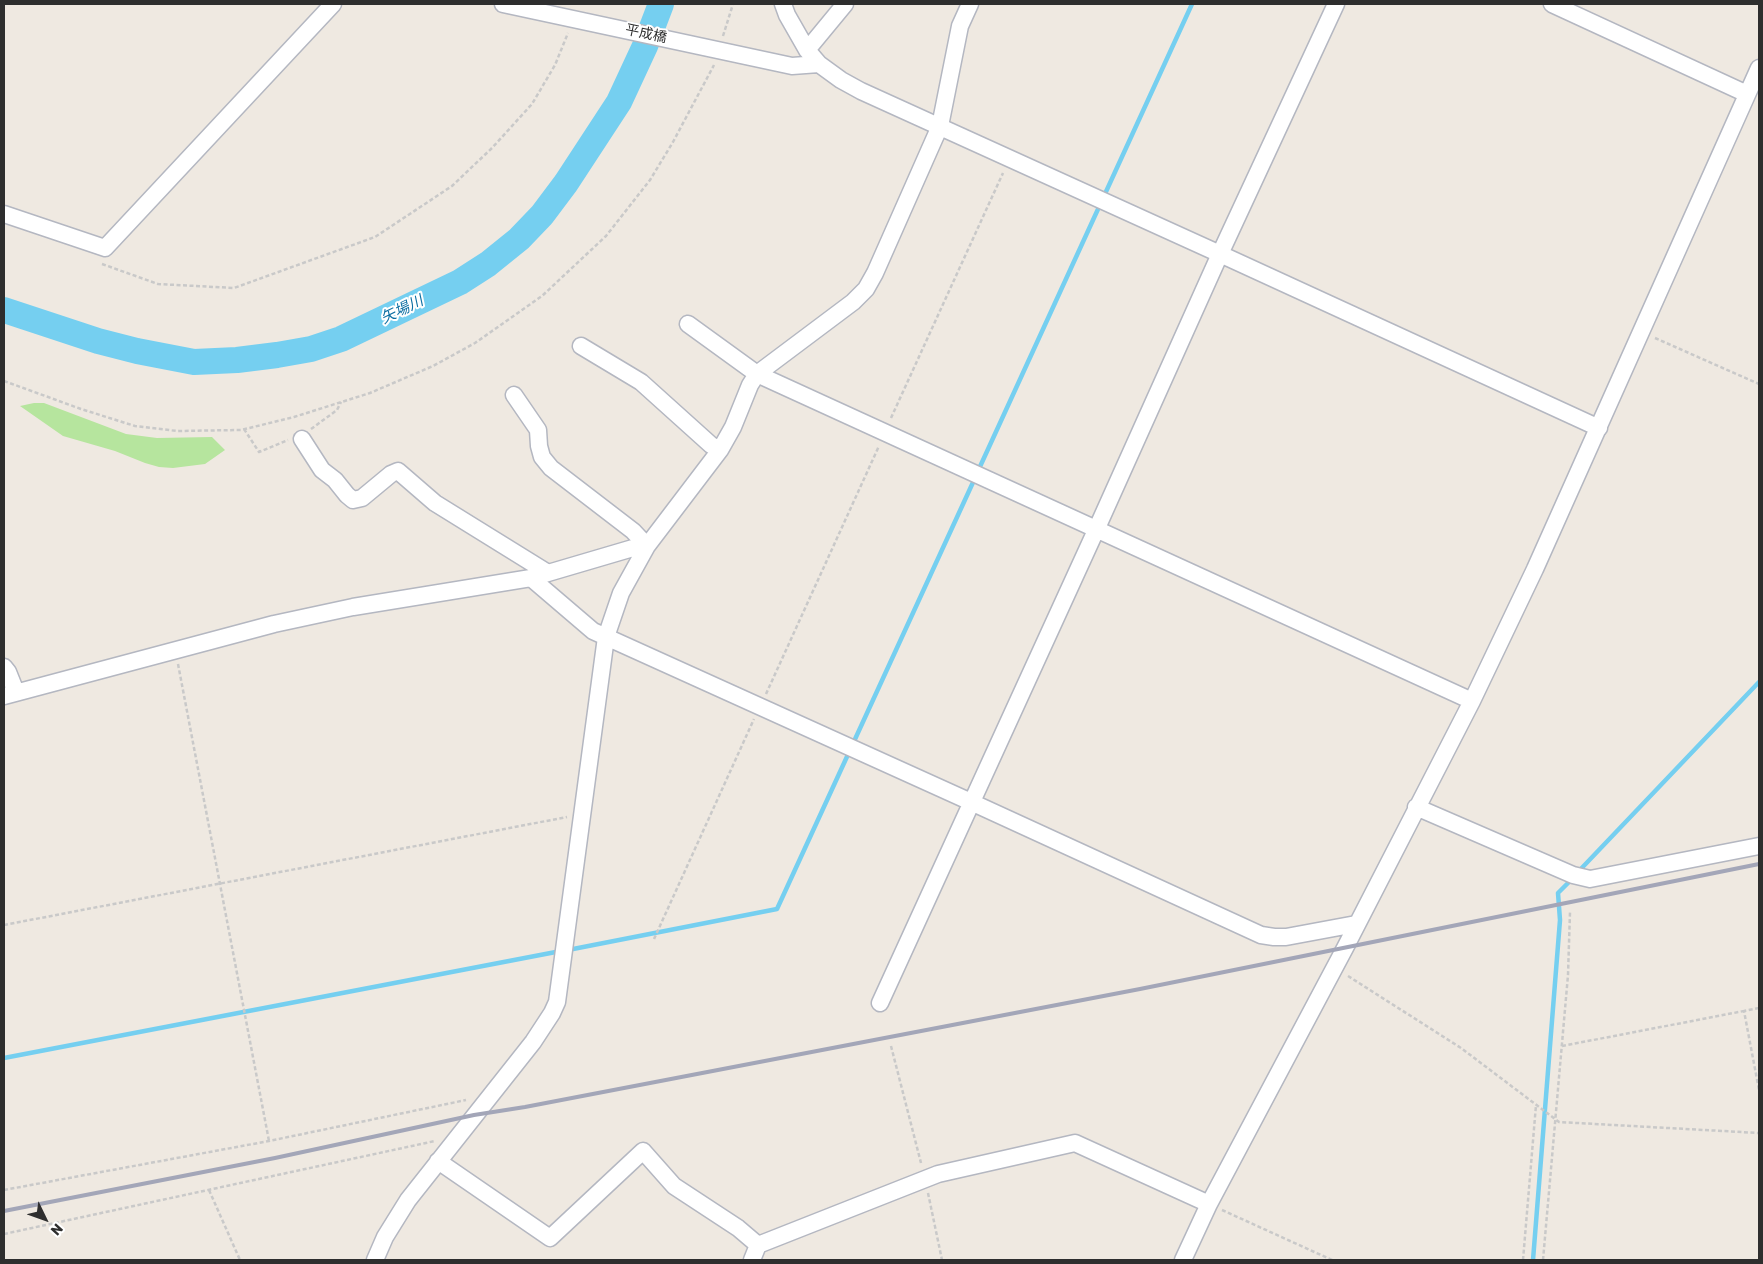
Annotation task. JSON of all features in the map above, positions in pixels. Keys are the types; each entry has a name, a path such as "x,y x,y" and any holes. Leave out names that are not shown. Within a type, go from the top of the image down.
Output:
{"street":[{"path":"4,214 105,248 333,4"},
{"name":"平成橋","path":"503,4 575,25 717,44 792,66 819,64"},
{"path":"783,4 787,15 807,50 819,64 841,80 861,91 1599,428"},
{"path":"807,50 845,4"},
{"path":"375,1260 408,1200 538,1035 558,1002 606,637 621,593 647,546 720,450 733,427 750,385 757,374 854,302 866,289 875,273 940,126 960,26 970,4"},
{"path":"880,1003 1220,254 1336,4"},
{"path":"1552,4 1747,94"},
{"path":"1183,1260 1209,1204 1334,967 1346,948 1356,924 1472,701 1536,569 1759,68"},
{"path":"688,324 757,374 1472,701"},
{"path":"581,346 641,382 711,445 720,450"},
{"path":"514,395 538,430 542,457 551,468 633,531 647,546"},
{"path":"302,439 322,470 353,500 362,498 391,474 398,471 435,504 548,573"},
{"path":"4,667 8,672 10,694 274,624 353,607 531,578 633,548 647,546"},
{"path":"531,578 593,631 1261,935 1286,937 1356,924"},
{"path":"1416,807 1573,876 1590,879 1759,846"},
{"path":"752,1260 758,1244 938,1174 1075,1143 1209,1204"},
{"path":"438,1162 550,1238 643,1151 674,1186 738,1228 758,1244"}],"path":[{"path":"717,44 733,4"},
{"path":"100,263 158,284 234,288 375,237 452,186 492,148 532,104 555,65 575,25"},
{"path":"4,381 81,409 136,426 177,430 244,429 294,417 370,393 433,366 475,343 542,296 606,236 650,180 712,72"},
{"path":"654,939 1010,158"},
{"path":"1642,333 1759,384"},
{"path":"244,429 259,452"},
{"path":"176,650 269,1141"},
{"path":"4,926 584,814"},
{"path":"1543,1260 1568,975 1570,912"},
{"path":"1334,967 1462,1048 1559,1122 1759,1133"},
{"path":"1562,1046 1759,1008"},
{"path":"1744,1011 1759,1090"},
{"path":"891,1046 926,1179 942,1260"},
{"path":"4,1190 269,1141 479,1098 485,1102"},
{"path":"1523,1260 1536,1105"},
{"path":"4,1234 457,1137"},
{"path":"209,1190 240,1260"},
{"path":"1209,1204 1332,1260"}],"green space":[{"path":"44,403 126,434 157,438 212,437 225,450 205,464 173,468 159,467 115,451 63,436 20,406"}],"waterway":[{"name":"矢場川","path":"4,310 98,341 194,362 237,360 277,355 311,349 341,339 460,282 488,264 519,239 542,215 566,183 619,102 645,46 661,4"},
{"path":"978,471 1192,4"},
{"path":"568,950 777,909 975,478"},
{"path":"1577,873 1759,682"},
{"path":"1533,1260 1560,920 1558,893 1572,879"},
{"path":"4,1058 561,951"}],"railway":[{"path":"4,1211 275,1158 474,1115 525,1107 1140,989 1759,864"}]}
